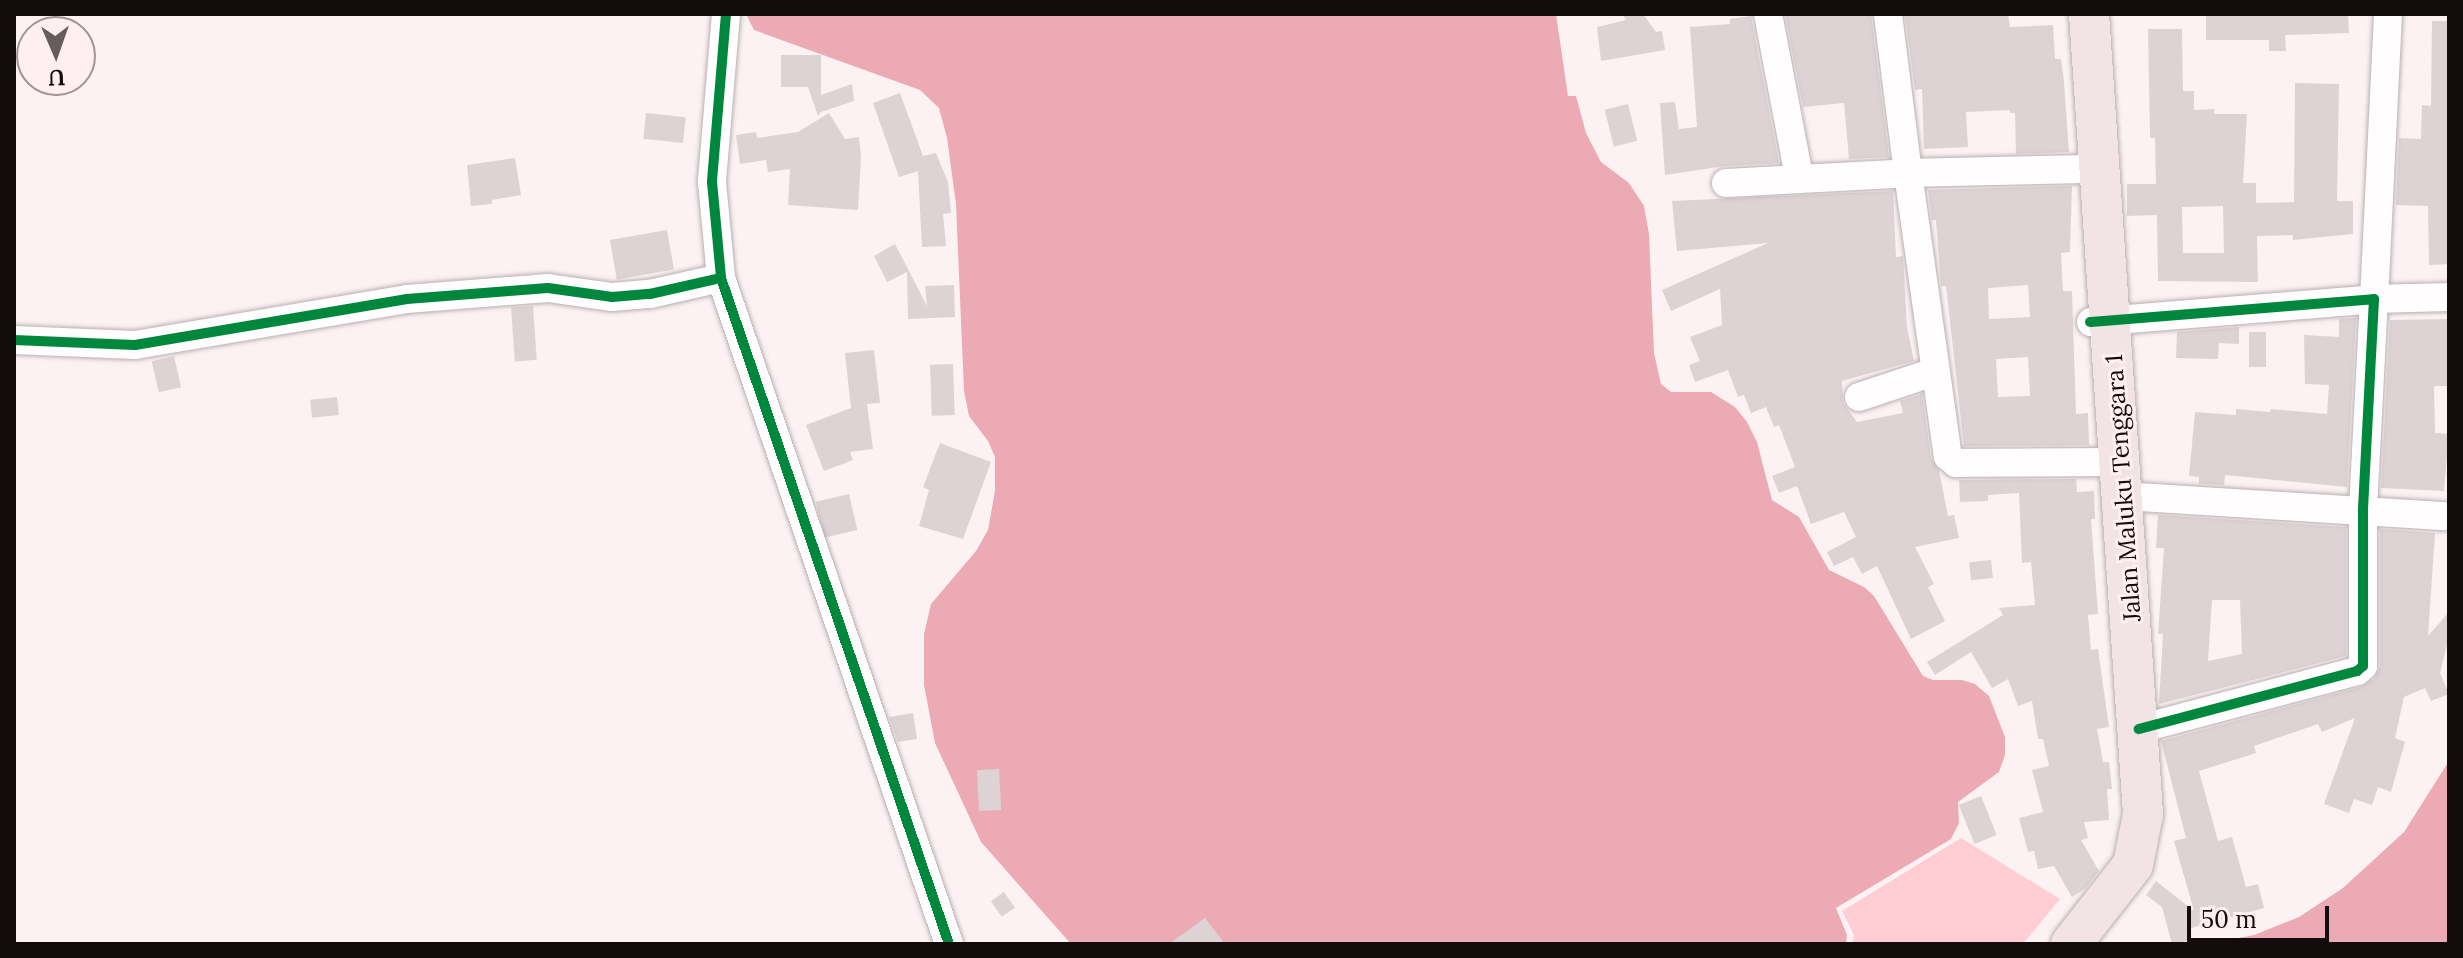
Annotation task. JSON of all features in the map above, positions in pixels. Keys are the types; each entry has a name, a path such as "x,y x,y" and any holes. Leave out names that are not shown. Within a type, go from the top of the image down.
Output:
{"highway":[{"name":"Jalan Maluku Tenggara 1","path":"2071,944 2133,865 2143,830 2123,496 2082,169 2072,14"},
{"name":"Jalan Maluku Tenggara 1","path":"2089,14 2101,321 2100,462 2124,829 2133,865"}],"street":[{"path":"726,14 712,182 721,278 949,944"},
{"path":"1768,14 1799,177"},
{"path":"1888,14 1934,372 1948,456 1951,460 2100,462"},
{"path":"2139,729 2361,670 2363,512 2388,14"},
{"path":"1726,183 1799,177 2082,169"},
{"path":"14,340 135,345 407,299 548,288 612,297 650,294 721,278"},
{"path":"2101,321 2374,299 2449,297"},
{"path":"1859,397 1934,372"},
{"path":"2123,496 2443,516"}],"shaded area":[{"path":"746,14 1556,14 1568,96 1576,96 1586,133 1601,162 1629,183 1644,206 1649,234 1654,353 1661,384 1671,392 1711,392 1735,407 1757,442 1772,500 1799,517 1829,570 1864,587 1874,596 1923,676 1933,680 1962,680 1975,684 1989,696 2005,737 2005,755 1999,772 1958,802 1959,823 1951,839 1836,908 1847,935 1846,944 1071,944 981,842 935,743 924,685 924,634 931,604 976,551 988,530 995,491 995,457 988,441 969,416 964,391 956,204 947,138 939,108 920,90 754,30"},
{"path":"2449,761 2449,944 2207,944 2254,935 2299,917 2343,888 2404,832"},
{"path":"1961,838 2060,899 2023,944 1852,944 1854,935 1842,911"}],"building":[{"path":"1622,14 1643,14 1656,32 1662,31 1665,50 1601,61 1597,27 1626,20"},
{"path":"1785,14 1871,14 1889,157 1849,159 1844,103 1803,107"},
{"path":"1905,14 2008,14 2010,27 2053,25 2055,59 2061,59 2064,82 2069,152 2016,154 2015,113 2010,113 2010,110 1966,112 1968,147 1924,149 1922,89 1915,90"},
{"path":"2206,14 2348,14 2349,33 2285,35 2286,51 2269,51 2269,40 2206,40"},
{"path":"1751,16 1779,163 1725,166 1665,175 1660,103 1675,102 1679,129 1697,127 1690,27 1730,24 1730,19"},
{"path":"2432,21 2449,21 2449,264 2429,265 2428,206 2396,205 2399,138 2421,139 2422,105 2431,106"},
{"path":"2148,29 2182,29 2183,91 2194,91 2194,110 2214,109 2214,114 2247,114 2243,183 2256,183 2256,203 2294,202 2295,83 2339,84 2337,201 2353,201 2353,234 2293,240 2293,235 2257,236 2258,282 2158,281 2157,215 2127,216 2127,184 2156,184 2155,138 2150,138","holes":["2223,206 2224,253 2183,253 2182,207"]},
{"path":"781,55 821,55 821,95 852,84 854,101 821,112 818,116 808,87 781,87"},
{"path":"900,93 923,156 936,153 948,182 951,213 943,214 946,246 922,247 918,171 899,177 873,103"},
{"path":"1628,104 1637,141 1614,147 1605,110"},
{"path":"646,113 686,117 683,143 643,139"},
{"path":"829,113 845,139 859,137 858,210 788,205 790,169 768,172 766,160 740,164 736,135 756,132 757,138 798,132"},
{"path":"515,158 521,195 492,200 492,204 471,206 467,165"},
{"path":"2072,186 2070,252 2061,253 2063,291 2072,291 2076,414 2088,413 2089,445 1964,446 1946,286 1941,286 1936,220 1932,220 1928,190","holes":["2028,285 2030,317 1989,319 1988,288","2028,357 2030,396 1998,397 1996,359"]},
{"path":"1893,191 1896,257 1903,256 1907,327 1914,361 1842,381 1843,403 1857,422 1903,413 1900,401 1922,394 1931,458 1939,470 1948,516 1954,515 1959,538 1915,547 1934,584 1928,587 1945,621 1911,639 1877,566 1862,574 1853,557 1834,566 1827,552 1856,537 1844,512 1811,524 1797,486 1779,493 1772,476 1795,467 1779,425 1774,427 1766,407 1751,413 1744,395 1738,397 1728,370 1695,382 1689,365 1700,361 1690,337 1722,325 1720,289 1671,311 1662,290 1768,243 1677,251 1672,201"},
{"path":"667,230 674,269 617,279 610,240"},
{"path":"895,244 927,306 925,286 954,285 955,317 908,319 907,272 887,282 874,256"},
{"path":"533,306 537,360 515,361 511,308"},
{"path":"2356,318 2347,487 2225,475 2224,485 2199,484 2199,477 2189,476 2195,412 2236,415 2236,409 2270,412 2271,409 2327,414 2329,385 2305,384 2304,335 2339,337 2339,319"},
{"path":"2449,319 2449,386 2434,386 2435,433 2449,434 2444,491 2381,488 2390,320"},
{"path":"2239,327 2239,344 2219,343 2218,359 2176,358 2177,332"},
{"path":"2249,332 2266,332 2266,367 2249,367"},
{"path":"874,350 880,403 867,404 873,449 850,452 853,460 824,471 806,425 851,408 845,353"},
{"path":"174,356 181,387 159,392 152,361"},
{"path":"953,364 955,415 932,416 930,365"},
{"path":"337,397 339,415 312,418 310,400"},
{"path":"940,443 991,462 963,539 919,526 929,490 923,487"},
{"path":"2076,479 2077,492 2094,491 2095,519 2091,519 2098,614 2088,615 2091,650 2098,649 2109,727 2097,729 2103,762 2109,762 2112,789 2107,789 2109,820 2084,822 2088,838 2081,840 2099,871 2085,889 2072,897 2054,866 2038,869 2034,851 2028,852 2019,818 2043,812 2032,770 2049,766 2043,739 2038,739 2032,701 2018,706 2008,679 1992,688 1971,652 1935,675 1927,662 2003,615 1999,608 2035,605 2031,562 2022,563 2019,493 1988,495 1988,501 1960,502 1959,480"},
{"path":"849,494 857,530 824,538 816,502"},
{"path":"2158,515 2346,527 2346,656 2159,704 2163,634 2158,634 2164,548 2156,548","holes":["2212,600 2240,600 2242,654 2208,661"]},
{"path":"2380,529 2435,533 2428,636 2449,612 2449,637 2440,673 2449,694 2431,701 2425,688 2404,697 2395,738 2405,742 2391,792 2378,787 2372,805 2354,799 2349,813 2324,804 2355,718 2322,732 2318,724 2254,746 2256,753 2199,771 2218,841 2232,837 2246,887 2258,884 2264,908 2188,929 2191,940 2172,944 2162,907 2146,895 2156,881 2194,911 2174,841 2186,838 2161,741 2361,687 2374,679 2380,666"},
{"path":"1991,560 1993,578 1971,580 1969,562"},
{"path":"913,713 917,739 898,742 889,717"},
{"path":"999,769 1001,810 979,811 977,770"},
{"path":"1981,796 1997,835 1974,844 1959,805"},
{"path":"1004,892 1015,908 1002,917 991,901"},
{"path":"1205,918 1225,944 1169,944"}],"cycle path":[{"path":"726,14 712,182 721,278 949,944"},
{"path":"14,340 135,345 407,299 548,288 612,297 650,294 721,278"},
{"path":"2090,322 2374,299 2363,512 2363,666 2357,671 2139,729"}]}
